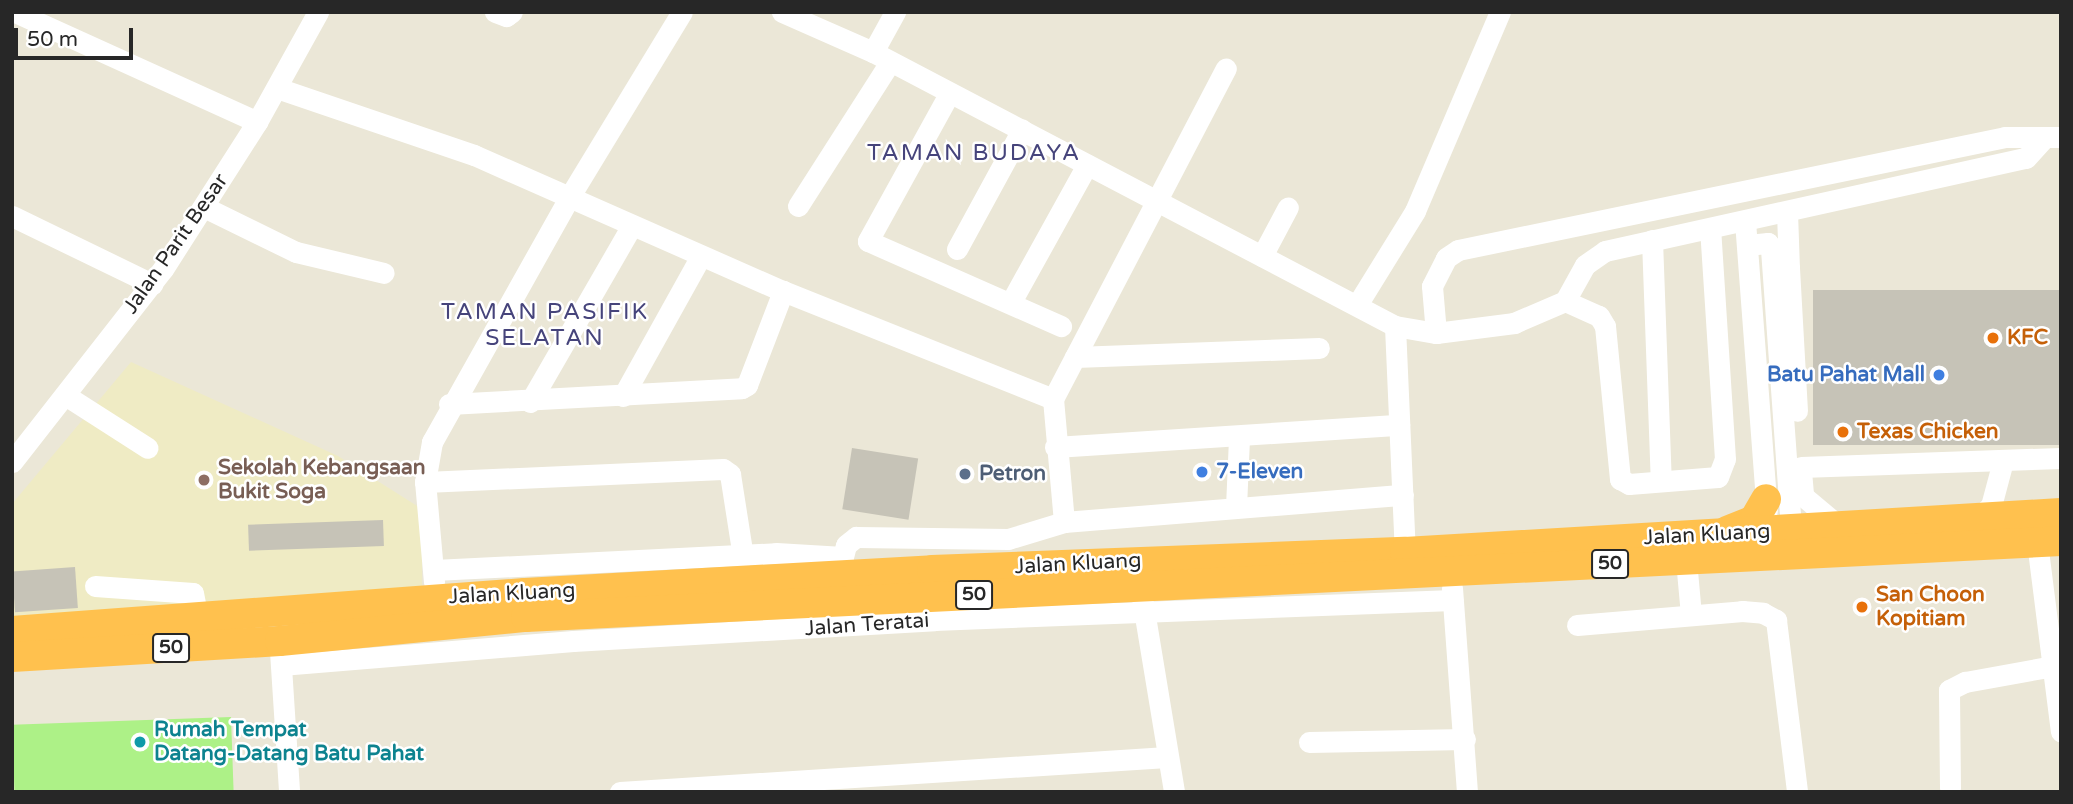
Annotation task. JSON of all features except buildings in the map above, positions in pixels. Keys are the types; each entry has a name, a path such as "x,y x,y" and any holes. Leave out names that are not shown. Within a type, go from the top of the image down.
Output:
{"highway":[{"path":"1714,534 1754,520 1766,499"},
{"name":"Jalan Kluang","path":"12,631 212,617 434,584 1142,599 1452,586 1686,560 1781,543 1840,527 2061,513"},
{"name":"Jalan Kluang","path":"12,657 280,653 526,617 814,593 931,556 1008,553 1405,552 1714,534 1781,543 2049,541"},
{"path":"212,617 261,623 280,653"}],"street":[{"path":"15,12 250,118"},
{"name":"Jalan Parit Besar","path":"13,460 152,284 204,207 250,118 277,88 318,12"},
{"path":"495,12 506,16 512,12"},
{"path":"682,12 570,196 449,404 432,442 425,482 434,584 743,557 814,593"},
{"path":"782,12 881,57 1395,326 1436,334 1514,323 1564,301 1585,265 1605,251 2026,158 2051,138"},
{"path":"798,205 881,57 895,12"},
{"path":"1357,305 1420,200 1500,12"},
{"path":"1064,522 1055,447 1053,399 1226,68"},
{"path":"277,88 474,155 783,291 1053,399"},
{"path":"949,94 868,241 1061,326"},
{"path":"957,249 1022,130"},
{"path":"1436,334 1432,286 1446,258 1458,250 2005,137 2051,138"},
{"path":"1011,302 1087,165"},
{"path":"204,207 296,252 384,272"},
{"path":"1262,256 1288,207"},
{"path":"1781,543 1781,269 1787,212"},
{"path":"12,216 152,284"},
{"path":"1745,221 1766,499 1781,543"},
{"path":"530,402 632,225"},
{"path":"1564,301 1600,316 1605,326 1620,479 1629,484 1718,477 1723,470 1710,228"},
{"path":"1652,240 1661,481"},
{"path":"1748,245 1770,244 1781,269 1803,496 1840,527"},
{"path":"623,396 701,256"},
{"path":"449,404 530,402 747,385 783,291"},
{"path":"1395,326 1405,552"},
{"path":"1075,357 1319,348"},
{"path":"65,395 148,448"},
{"path":"1055,447 1399,425"},
{"path":"1237,507 1239,436"},
{"path":"1801,467 2061,458"},
{"path":"1976,519 1994,499 2003,461"},
{"path":"425,482 723,469 730,474 743,557"},
{"path":"1008,553 1064,522 1403,495"},
{"path":"2049,541 2053,666 2061,731"},
{"path":"1686,560 1691,615"},
{"path":"95,586 193,593 212,617"},
{"path":"1452,586 1467,792"},
{"path":"1142,599 1174,792"},
{"path":"1577,625 1742,611 1763,613 1776,620 1797,792"},
{"path":"280,653 289,792"},
{"path":"1950,788 1950,690 1965,682 2053,666"},
{"path":"1310,742 1465,739"},
{"path":"620,792 1167,757"}],"shaded area":[{"name":"Sekolah Kebangsaan Bukit Soga","path":"131,362 338,456 422,509 422,596 12,625 12,504"}],"green space":[{"name":"Rumah Tempat Datang-Datang Batu Pahat","path":"231,717 234,792 14,792 12,725"}],"place":[{"name":"KFC","path":"1993,338"},
{"name":"Batu Pahat Mall","path":"1939,375"},
{"name":"Texas Chicken","path":"1843,432"},
{"name":"7-Eleven","path":"1202,472"},
{"name":"Petron","path":"965,474"},
{"name":"Sekolah Kebangsaan Bukit Soga","path":"204,480"},
{"name":"San Choon Kopitiam","path":"1862,607"},
{"name":"Rumah Tempat Datang-Datang Batu Pahat","path":"140,742"}],"district":[{"name":"TAMAN BUDAYA","path":"974,153"},
{"name":"TAMAN PASIFIK SELATAN","path":"545,325"}]}
